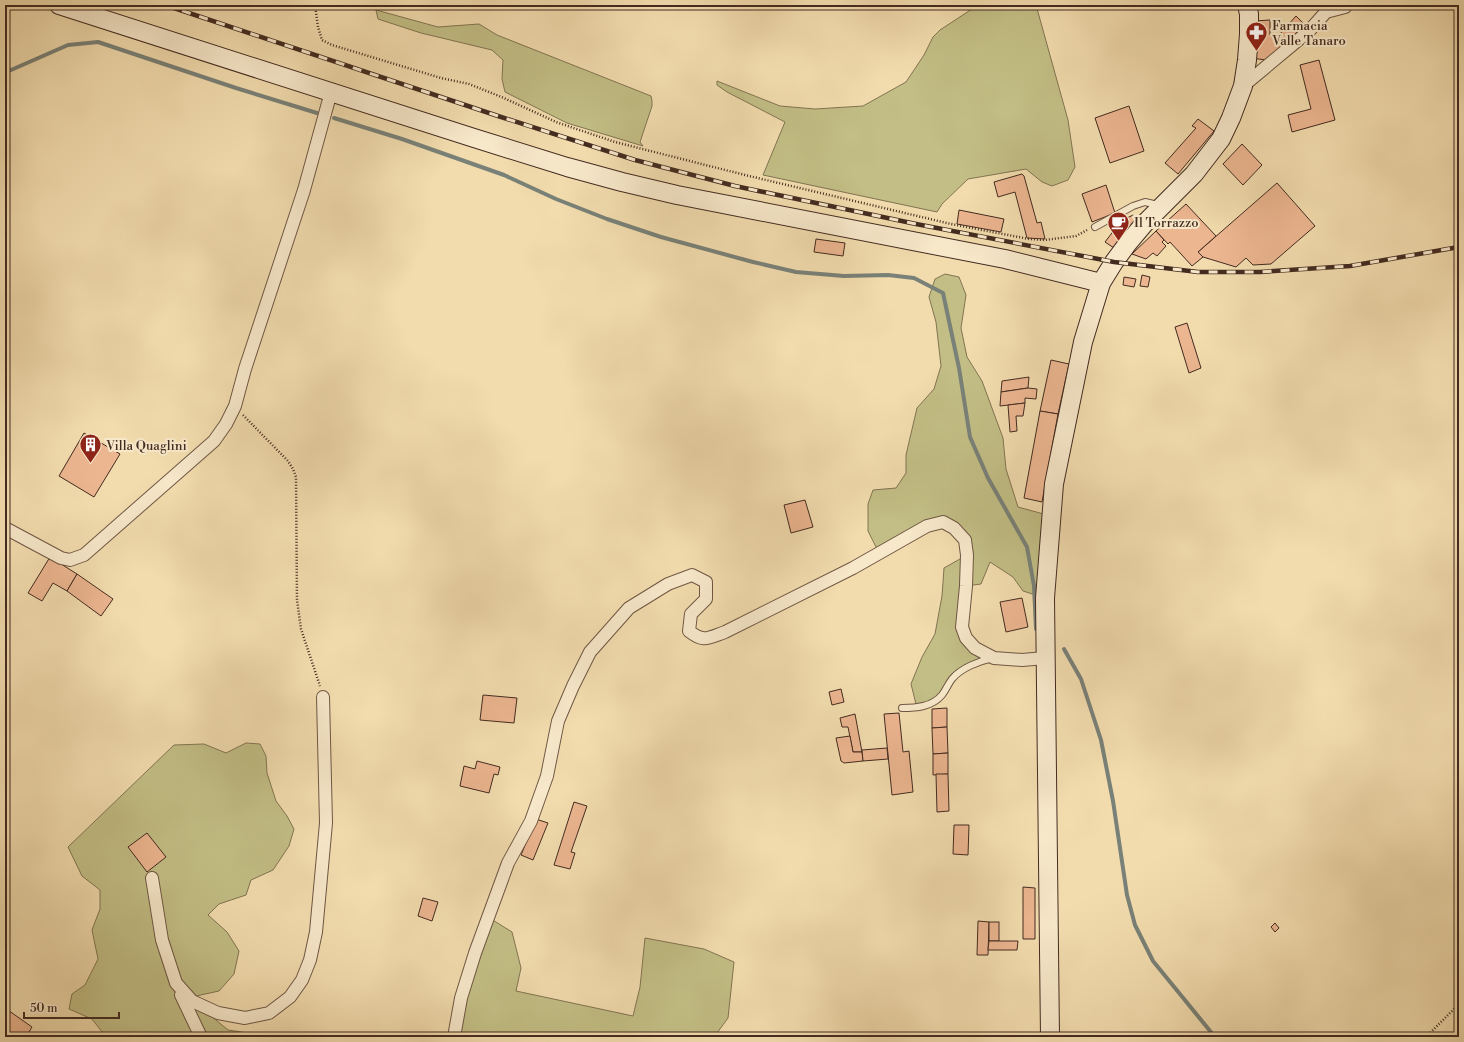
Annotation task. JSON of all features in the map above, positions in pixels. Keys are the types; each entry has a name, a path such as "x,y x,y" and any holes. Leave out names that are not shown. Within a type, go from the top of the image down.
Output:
{"street":[{"path":"58,5 474,138 567,167 622,182 677,195 1005,259 1101,283"},
{"path":"1050,1037 1045,598 1054,484 1083,342 1101,283 1128,243 1194,174 1221,139 1243,86 1248,40 1249,14 1247,5"},
{"path":"1243,86 1309,31 1326,12 1344,7 1346,5"},
{"path":"5,528 60,558 70,560 84,555 214,441 226,424 234,406 304,190 332,92"},
{"path":"454,1037 461,998 475,953 508,863 531,821 547,776 558,721 590,652 629,608 668,584 692,575 706,582 706,599 691,614 689,631 698,638 710,638 854,568 927,526 943,522 954,528 965,540 967,555 966,586 962,627 966,638 975,648 994,658 1022,660 1045,658"},
{"path":"176,983 192,1001 218,1013 245,1018 269,1012 290,997 302,980 310,960 316,932 326,823 323,697"},
{"path":"152,878 162,940 176,983 201,1037"}],"lane":[{"path":"1095,226 1133,206 1145,202 1162,206"},
{"path":"902,708 917,708 933,703 941,696 952,679 966,668 981,661 994,658"}],"path":[{"path":"315,5 318,27 322,40 332,45 440,78 469,84 556,122 616,142 745,175 951,224 1029,239 1045,240 1076,236 1095,226"},
{"path":"372,9 375,5"},
{"path":"234,406 288,461 296,477 297,600 301,628 323,697"},
{"path":"1426,1037 1459,1004"}],"shaded area":[{"path":"978,5 1036,5 1068,120 1075,167 1068,180 1052,186 1042,182 1026,169 968,179 942,204 937,212 763,175 785,122 727,92 717,85 717,81 780,106 815,109 863,106 906,82 924,55 933,37 940,30"},
{"path":"376,10 438,27 479,24 497,35 651,96 652,106 640,142 643,146 567,123 505,92 502,79 503,60 492,50 421,33 378,19"},
{"path":"945,274 959,277 966,295 961,328 967,357 982,381 1003,438 1006,469 1018,507 1051,516 1045,598 1023,591 1013,577 990,562 981,584 966,586 966,638 994,658 981,661 952,679 941,696 917,708 911,684 922,657 935,634 942,596 944,568 967,555 965,540 943,522 879,553 868,531 868,504 873,490 896,488 906,473 906,455 917,408 934,389 941,366 936,322 929,297 935,279"},
{"path":"246,743 260,744 266,756 267,773 276,801 294,829 289,846 273,870 251,880 246,895 219,904 208,915 227,932 239,951 234,974 219,991 196,996 205,1011 228,1030 248,1033 252,1037 106,1037 92,1019 69,1009 72,994 85,985 98,959 92,930 100,909 100,890 82,876 68,847 174,745 204,744 226,753"},
{"path":"488,917 512,932 521,968 516,991 633,1016 640,987 645,938 704,949 734,962 728,1018 714,1037 454,1037"}],"building":[{"path":"1296,16 1305,25 1286,42 1279,35"},
{"path":"1270,20 1270,35 1279,35 1286,42 1266,60 1251,58 1254,21"},
{"path":"1319,60 1335,120 1292,132 1288,115 1311,109 1300,65"},
{"path":"1129,106 1144,151 1110,163 1095,118"},
{"path":"1198,119 1214,131 1178,174 1165,163 1196,128 1192,126"},
{"path":"1242,144 1262,165 1243,185 1223,164"},
{"path":"1022,174 1024,176 1037,223 1041,222 1045,239 1027,238 1015,192 998,197 994,182"},
{"path":"1277,183 1315,226 1271,264 1253,265 1246,258 1236,267 1203,257 1198,252"},
{"path":"1106,185 1115,213 1092,222 1082,194"},
{"path":"1186,204 1216,236 1198,252 1203,257 1192,266 1170,242 1168,244 1156,231"},
{"path":"959,210 1004,219 1001,232 957,224"},
{"path":"1133,215 1140,221 1117,250 1105,242 1121,221"},
{"path":"1156,231 1164,240 1162,242 1166,246 1157,256 1153,253 1146,259 1132,254"},
{"path":"816,239 845,243 843,256 814,252"},
{"path":"1142,275 1150,277 1148,287 1140,286"},
{"path":"1124,277 1136,279 1134,287 1123,285"},
{"path":"1187,323 1201,368 1189,373 1175,327"},
{"path":"1051,360 1069,364 1058,414 1040,411"},
{"path":"1029,377 1028,388 1001,392 1002,381"},
{"path":"1028,388 1037,389 1036,399 1025,398 1025,403 1000,406 1001,392"},
{"path":"1025,403 1023,416 1016,416 1017,431 1010,432 1008,405"},
{"path":"1040,411 1058,414 1042,502 1024,498"},
{"name":"Villa Quaglini","path":"84,433 120,454 94,497 59,476"},
{"path":"805,500 813,527 791,533 784,505"},
{"path":"50,557 77,574 67,591 53,583 42,601 28,593"},
{"path":"77,574 113,599 101,616 67,591"},
{"path":"1022,598 1028,627 1006,632 1000,602"},
{"path":"841,689 844,702 832,705 829,692"},
{"path":"483,695 517,698 514,723 480,720"},
{"path":"947,708 947,727 932,728 932,709"},
{"path":"899,713 903,752 909,751 913,792 892,795 884,714"},
{"path":"855,714 862,752 853,752 848,727 842,727 840,718"},
{"path":"947,727 948,753 933,754 932,728"},
{"path":"850,736 853,752 862,752 863,761 844,763 841,761 836,738"},
{"path":"887,748 888,759 863,761 862,750"},
{"path":"948,753 948,774 933,775 933,754"},
{"path":"477,761 500,767 498,775 494,774 489,793 460,786 464,766 475,769"},
{"path":"936,774 948,774 949,811 937,812"},
{"path":"574,802 587,806 571,852 575,853 570,869 554,865"},
{"path":"536,819 548,823 533,860 521,855"},
{"path":"954,825 969,825 968,855 953,854"},
{"path":"147,833 166,857 147,872 128,847"},
{"path":"1023,887 1035,888 1035,939 1023,939"},
{"path":"423,898 438,902 432,921 418,916"},
{"path":"978,921 989,922 988,955 977,955"},
{"path":"989,922 999,922 999,941 989,941"},
{"path":"1275,923 1279,928 1275,932 1271,927"},
{"path":"989,941 1018,941 1017,950 988,950"},
{"path":"5,979 10,986 5,992"},
{"path":"5,1008 32,1027 26,1037 5,1036"}],"waterway":[{"path":"5,71 11,70 68,45 98,42 317,113"},
{"path":"334,118 402,139 504,175 556,199 607,219 661,237 796,272 844,276 888,275 914,278 943,293 959,368 970,437 988,478 1027,547 1034,586 1036,629"},
{"path":"1064,649 1081,679 1101,740 1113,801 1127,895 1135,925 1153,961 1215,1037"}],"railway":[{"path":"165,5 635,160 735,186 916,224 1114,262 1198,272 1260,272 1350,266 1459,247"}],"place":[{"name":"Farmacia Valle Tanaro","path":"1256,52"},
{"name":"Il Torrazzo","path":"1119,242"},
{"name":"Villa Quaglini","path":"90,464"}]}
